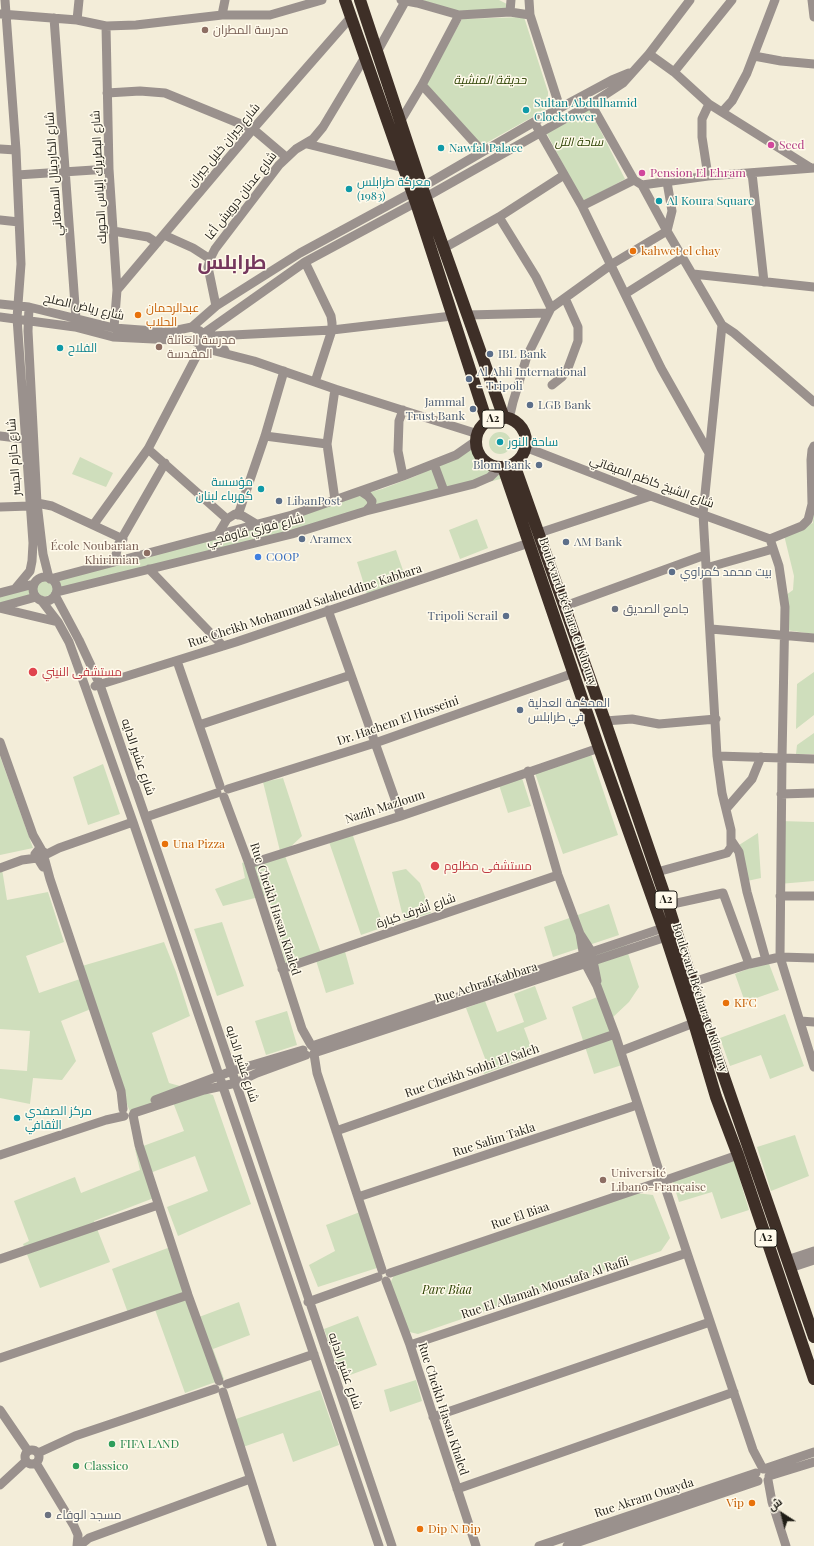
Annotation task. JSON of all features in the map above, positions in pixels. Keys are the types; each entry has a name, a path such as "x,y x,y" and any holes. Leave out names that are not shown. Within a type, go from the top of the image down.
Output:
{"highway":[{"name":"A2","path":"345,0 404,168 419,195 444,248 467,315 507,418 520,427 526,440 525,447"},
{"name":"A2","path":"360,0 400,122 452,316 487,422"},
{"name":"A2","path":"506,466 485,462 477,449 477,437 487,422 493,419 507,418"},
{"path":"506,466 523,454 525,447"},
{"name":"Boulevard Béchara el Khoury","path":"506,466 539,533 657,872 693,982 699,1021 716,1097 810,1352 814,1379"},
{"name":"Boulevard Béchara el Khoury","path":"506,466 529,543 599,748 665,932 789,1264 814,1338"}],"street":[{"name":"شارع حازم الجسر","path":"5,0 3,15 16,150 21,264 17,318 25,439 33,504 43,554 50,578"},
{"path":"77,20 79,0"},
{"path":"222,15 225,0"},
{"path":"3,15 77,20 106,26 175,22 222,15 270,15 322,0"},
{"path":"401,0 417,1 459,15 510,12 530,15"},
{"path":"378,52 406,0"},
{"path":"510,12 511,0"},
{"path":"529,0 530,15 560,108"},
{"path":"477,437 403,410 226,353 224,349 204,340 192,327 216,306 300,253 419,195 591,104 623,83 630,73 649,54 690,0"},
{"path":"674,72 732,0"},
{"path":"722,112 740,87 754,56 775,0"},
{"path":"812,0 814,18"},
{"path":"400,122 422,85 459,15"},
{"name":"شارع جبران خليل جبران","path":"117,290 253,129 351,17"},
{"name":"شارع الكاردينال السمعاني","path":"54,18 66,172 75,323"},
{"name":"شارع البطريرك إلياس الحويك","path":"106,26 109,169 117,290 114,328"},
{"path":"649,54 674,72 709,104 812,168"},
{"path":"754,56 781,61 814,64"},
{"name":"شارع عدنان درويش أغا","path":"216,306 209,275 210,259 222,238 286,157 296,149 307,144 328,121 365,57"},
{"path":"94,524 148,449 204,340 305,262 419,195 482,151 612,80 630,73"},
{"path":"422,85 482,151"},
{"path":"107,93 140,91 165,93 253,129 286,157"},
{"path":"591,104 634,180 642,185 682,258 693,274 722,325 734,333 814,402"},
{"path":"708,176 702,137 702,119 709,104"},
{"path":"534,122 582,206 612,264 661,368 708,453"},
{"path":"307,144 404,168"},
{"path":"0,149 16,150"},
{"path":"642,185 708,176 812,168"},
{"path":"17,175 109,169"},
{"path":"752,173 764,282"},
{"path":"444,248 499,217 564,175"},
{"path":"582,206 634,180"},
{"path":"507,418 527,356 550,311 572,292 612,264 667,231 672,211 667,182"},
{"path":"499,217 536,277 550,311"},
{"path":"0,220 19,222"},
{"path":"113,231 148,237 157,243"},
{"path":"164,235 193,248 210,259"},
{"path":"625,294 682,258"},
{"path":"305,262 331,316 332,330 315,382"},
{"path":"693,274 814,287"},
{"path":"552,385 562,377 568,368 578,341 578,327 565,298"},
{"name":"شارع رياض الصلح","path":"0,304 29,307 113,337 194,341 204,340"},
{"name":"شارع حازم الجسر","path":"15,589 30,571 32,561 33,504 28,320 29,307"},
{"path":"467,315 550,311"},
{"path":"204,340 213,336 332,330 452,316"},
{"name":"شارع رياض الصلح","path":"0,317 168,332 192,327"},
{"path":"657,872 727,853 731,847 717,756 711,629 703,514 722,325"},
{"path":"238,515 265,436 284,371"},
{"path":"335,389 327,444 335,500"},
{"path":"403,410 399,421 398,451 403,476"},
{"path":"0,436 25,439"},
{"path":"265,436 327,444"},
{"name":"شارع فوزي قاوقجي","path":"50,578 258,525 362,492 456,455 477,437"},
{"path":"814,446 811,460 812,504 808,520 802,526 770,539 782,584 785,635 780,957 814,1067"},
{"name":"شارع الشيخ كاظم الميقاتي","path":"525,447 651,496 770,539"},
{"path":"148,449 227,519"},
{"path":"118,561 117,550 165,463"},
{"path":"434,464 444,491"},
{"name":"شارع فوزي قاوقجي","path":"56,594 149,569 292,534 366,511 483,481 506,466"},
{"path":"362,492 372,501 371,506 366,511"},
{"path":"539,533 651,496"},
{"path":"0,507 33,504 52,506 94,524 123,539"},
{"path":"218,534 227,519 232,515 238,515 258,525"},
{"name":"Rue Cheikh Mohammad Salaheddine Kabbara","path":"86,688 223,646 529,543"},
{"path":"706,568 773,549"},
{"path":"565,606 705,555"},
{"path":"149,569 223,646"},
{"path":"0,593 34,584 42,578 50,578 56,584 56,594 50,600 38,599 0,608"},
{"path":"34,584 33,589 38,599"},
{"name":"شارع عشير الدايه","path":"56,594 100,684 232,1071 308,1302 392,1546"},
{"name":"شارع عشير الدايه","path":"38,599 58,622 69,642 86,688 134,822 379,1546"},
{"path":"0,608 58,622"},
{"path":"328,610 401,816"},
{"path":"711,629 814,638"},
{"name":"Rue Cheikh Hasan Khaled","path":"177,661 249,864 309,1051 384,1275 410,1345 476,1546"},
{"name":"Dr. Hachem El Husseini","path":"146,817 222,791 375,743 574,673"},
{"path":"199,725 351,675"},
{"path":"605,721 632,719 659,724 716,719"},
{"path":"0,742 50,879 188,1295 221,1386 272,1546"},
{"name":"Nazih Mazloum","path":"249,864 401,816 528,771 599,748"},
{"path":"717,756 814,759"},
{"path":"726,809 752,779 761,757"},
{"path":"528,771 558,875 621,1051 662,1181 786,1546"},
{"path":"782,794 814,792"},
{"path":"0,868 134,822"},
{"path":"731,840 739,852 747,892 766,960"},
{"name":"شارع أشرف كبارة","path":"282,969 558,875"},
{"path":"668,905 723,893 749,964"},
{"path":"780,896 814,896"},
{"name":"Rue Achraf Kabbara","path":"0,1156 128,1112 220,1075 309,1051 665,932"},
{"path":"693,982 749,964 780,957 814,958"},
{"path":"621,1051 699,1021"},
{"path":"800,1021 814,1022"},
{"name":"Rue Cheikh Sobhi El Saleh","path":"336,1131 615,1034"},
{"name":"Rue Achraf Kabbara","path":"128,1112 204,1090 224,1087 236,1083 309,1051"},
{"name":"Rue Salim Takla","path":"358,1197 638,1105"},
{"name":"Rue El Biaa","path":"308,1302 738,1155"},
{"path":"0,1259 158,1205"},
{"path":"789,1264 814,1251"},
{"name":"Rue El Allamah Moustafa Al Rafii","path":"410,1345 687,1254"},
{"path":"789,1264 814,1260"},
{"path":"0,1358 188,1295"},
{"path":"433,1417 710,1322"},
{"path":"38,1453 75,1436 314,1354"},
{"path":"457,1489 734,1392"},
{"path":"0,1410 28,1451"},
{"path":"28,1451 32,1450 38,1453"},
{"path":"0,1485 26,1461 25,1458 28,1451"},
{"name":"Rue Akram Ouayda","path":"567,1546 762,1475 814,1452"},
{"path":"26,1461 29,1464 36,1463 40,1457 38,1453"},
{"path":"762,1475 814,1462"},
{"path":"36,1463 78,1535 78,1546"},
{"name":"Rue Akram Ouayda","path":"539,1546 762,1475"},
{"path":"78,1546 89,1538 250,1479"},
{"path":"78,1535 89,1538"}],"green space":[{"path":"422,0 499,0 507,4 506,9 457,11"},
{"name":"حديقة المنشية","path":"524,17 548,92 548,105 545,110 479,147 425,86 462,19"},
{"name":"ساحة التل","path":"589,108 625,179 583,202 546,132"},
{"path":"500,432 504,433 510,439 510,447 504,453 500,454 496,453 490,447 489,443 490,439 496,433"},
{"path":"474,447 483,457 512,476 0,608 0,589 382,489 416,476"},
{"path":"80,457 113,473 106,487 72,474"},
{"path":"814,500 814,634 786,630 786,595 793,590 794,576 784,535 813,523 810,501"},
{"path":"477,519 488,548 460,559 449,530"},
{"path":"396,550 406,579 367,594 357,562"},
{"path":"814,672 814,715 796,729 797,684"},
{"path":"814,733 814,754 796,754 797,745"},
{"path":"591,754 618,835 563,854 535,773"},
{"path":"0,756 33,848 0,855"},
{"path":"103,764 120,814 88,825 73,777"},
{"path":"283,778 302,836 284,853 321,953 344,948 354,984 326,993 315,957 286,964 267,895 223,906 215,889 245,878 242,863 280,851 263,782"},
{"path":"522,778 531,806 508,813 499,785"},
{"path":"780,821 814,822 814,881 779,884"},
{"path":"351,830 384,927 361,935 328,839"},
{"path":"758,833 761,878 747,881 739,845"},
{"path":"2,869 7,900 48,892 64,942 26,956 39,993 86,977 82,966 164,942 176,972 190,1016 152,1033 169,1083 213,1095 251,1204 178,1236 167,1207 208,1191 195,1156 150,1173 159,1196 94,1221 110,1262 40,1288 23,1244 29,1241 14,1201 75,1177 81,1193 140,1170 135,1149 184,1131 171,1097 130,1112 91,1009 61,1021 76,1061 62,1080 33,1078 30,1104 0,1098 0,1069 27,1071 30,1031 0,1029 0,870"},
{"path":"406,869 420,883 431,913 404,921 392,872"},
{"path":"609,904 619,935 553,957 544,927"},
{"path":"222,922 244,986 217,996 194,929"},
{"path":"625,944 639,987 629,1002 611,1019 622,1065 594,1074 572,1007 600,996 588,958"},
{"path":"768,961 779,990 745,1002 735,974"},
{"path":"535,986 547,1019 524,1028 534,1055 484,1074 481,1067 486,1061 466,1008 485,1001 497,1032 524,1022 514,994"},
{"path":"287,1011 297,1045 266,1055 255,1021"},
{"path":"785,1014 804,1066 770,1079 761,1055 730,1066 720,1038"},
{"path":"795,1135 809,1176 771,1191 757,1147"},
{"path":"733,1157 749,1210 721,1219 712,1192 679,1202 671,1176"},
{"name":"Parc Biaa","path":"636,1193 653,1195 670,1238 661,1251 418,1334 405,1331 388,1288 394,1275"},
{"path":"360,1212 380,1267 318,1287 309,1265 335,1251 326,1225"},
{"path":"173,1246 199,1317 239,1302 250,1335 213,1349 224,1379 185,1393 153,1304 128,1313 112,1269"},
{"path":"358,1316 377,1365 342,1378 324,1329"},
{"path":"416,1380 422,1401 390,1412 384,1390"},
{"path":"320,1390 339,1445 293,1462 283,1433 243,1447 233,1420"}],"place":[{"name":"مدرسة المطران","path":"205,30"},
{"name":"Sultan Abdulhamid Clocktower","path":"526,110"},
{"name":"Seed","path":"771,145"},
{"name":"Nawfal Palace","path":"441,148"},
{"name":"Pension El Ehram","path":"642,173"},
{"name":"معركة طرابلس (1983)","path":"349,189"},
{"name":"Al Koura Square","path":"659,201"},
{"name":"kahwet el chay","path":"633,251"},
{"name":"عبدالرحمان الحلاب","path":"138,315"},
{"name":"مدرسة العائلة المقدسة","path":"159,347"},
{"name":"الفلاح","path":"60,348"},
{"name":"IBL Bank","path":"490,354"},
{"name":"Al Ahli International - Tripoli","path":"469,379"},
{"name":"LGB Bank","path":"530,405"},
{"name":"Jammal Trust Bank","path":"473,409"},
{"name":"ساحة النور","path":"500,442"},
{"name":"Blom Bank","path":"539,465"},
{"name":"مؤسسة كهرباء لبنان","path":"261,489"},
{"name":"LibanPost","path":"279,501"},
{"name":"Aramex","path":"302,539"},
{"name":"AM Bank","path":"566,542"},
{"name":"École Noubarian Khirimian","path":"147,553"},
{"name":"COOP","path":"258,557"},
{"name":"بيت محمد كمراوي","path":"672,572"},
{"name":"جامع الصديق","path":"615,609"},
{"name":"Tripoli Serail","path":"506,616"},
{"name":"مستشفى النيني","path":"33,672"},
{"name":"المحكمة العدلية في طرابلس","path":"520,710"},
{"name":"Una Pizza","path":"165,844"},
{"name":"مستشفى مظلوم","path":"435,866"},
{"name":"KFC","path":"726,1003"},
{"name":"مركز الصفدي الثقافي","path":"17,1118"},
{"name":"Université Libano-Française","path":"603,1180"},
{"name":"FIFA LAND","path":"112,1444"},
{"name":"Classico","path":"76,1466"},
{"name":"Vip","path":"752,1503"},
{"name":"مسجد الوفاء","path":"48,1515"},
{"name":"Dip N Dip","path":"420,1529"}],"district":[{"name":"طرابلس","path":"232,263"}]}
